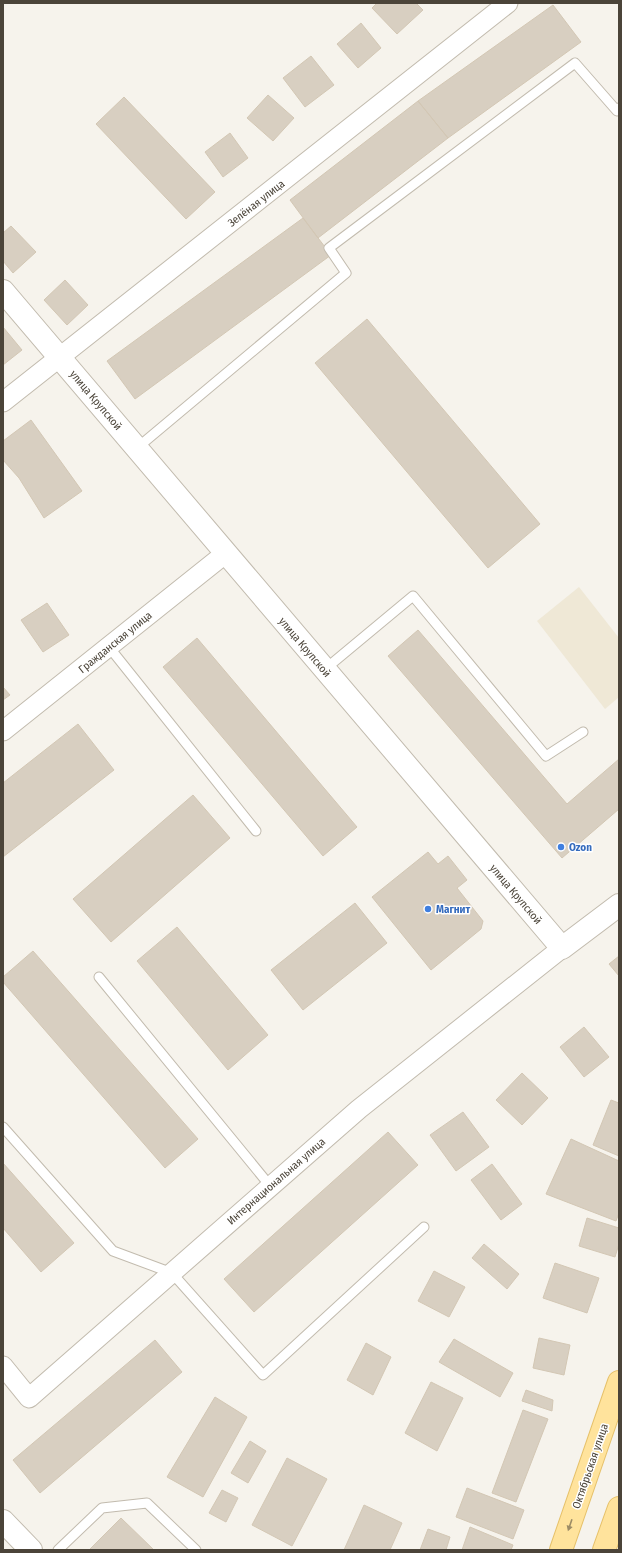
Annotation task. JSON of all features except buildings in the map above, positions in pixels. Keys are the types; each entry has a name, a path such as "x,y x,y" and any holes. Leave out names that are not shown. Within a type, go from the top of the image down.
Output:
{"main road":[{"name":"Октябрьская улица","path":"561,1550 619,1382"},
{"path":"604,1550 619,1508"}],"street":[{"name":"Зелёная улица","path":"3,402 508,3"},
{"name":"улица Крупской","path":"3,291 562,948"},
{"name":"Гражданская улица","path":"3,731 226,553"},
{"path":"562,948 619,905"},
{"name":"Интернациональная улица","path":"3,1366 29,1398 359,1109 562,948"},
{"path":"3,1521 31,1550"}],"lane":[{"path":"136,449 346,273 329,248 575,63 617,111 619,108"},
{"path":"324,670 413,596 546,756 583,732"},
{"path":"109,647 256,831"},
{"path":"100,977 271,1187"},
{"path":"3,1127 113,1251 172,1273 263,1375 424,1227"},
{"path":"58,1550 102,1508 147,1503 196,1550"}],"shaded area":[{"path":"579,587 619,638 619,697 605,709 537,621"}],"place":[{"name":"Ozon","path":"561,847"},
{"name":"Магнит","path":"428,909"}]}
